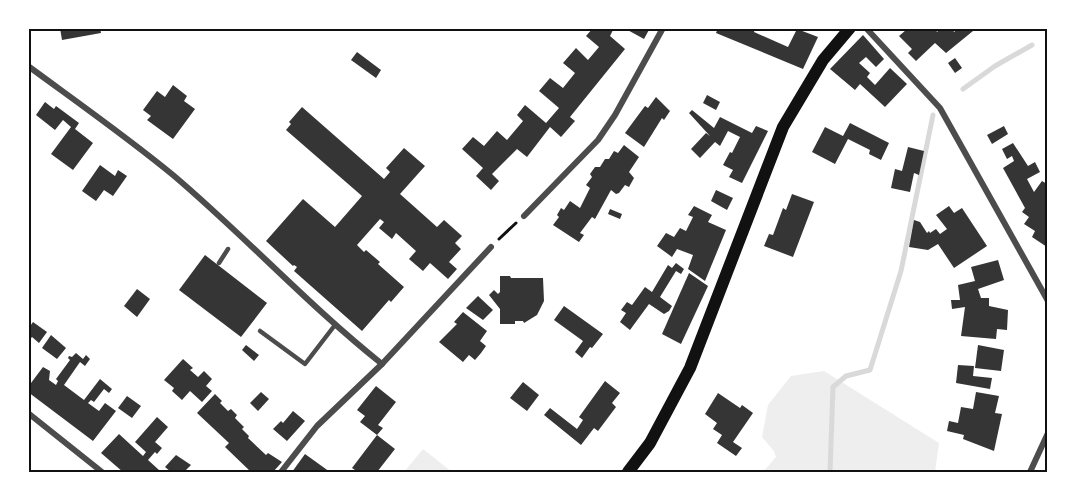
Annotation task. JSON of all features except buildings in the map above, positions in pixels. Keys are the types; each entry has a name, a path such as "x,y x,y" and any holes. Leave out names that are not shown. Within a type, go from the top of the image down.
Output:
{"main road":[{"path":"628,472 650,443 690,368 783,127 823,60 850,28"}],"street":[{"path":"524,216 598,141 663,28"},
{"path":"866,28 939,108 1047,301"},
{"path":"28,66 172,174 239,233 335,324 382,364"},
{"path":"281,472 317,426 382,364 491,247"},
{"path":"28,413 102,472"},
{"path":"1030,472 1047,433"}],"lane":[{"path":"219,263 228,249"},
{"path":"260,331 305,364 335,324"}],"path":[{"path":"491,247 524,216"}],"shaded area":[{"path":"824,371 939,443 935,472 763,472 776,457 774,451 762,437 768,405 791,376"},
{"path":"423,449 452,472 404,472"}],"waterway":[{"path":"963,89 995,66 1032,45"},
{"path":"830,472 833,387 846,376 870,370 901,271 933,115"}]}
